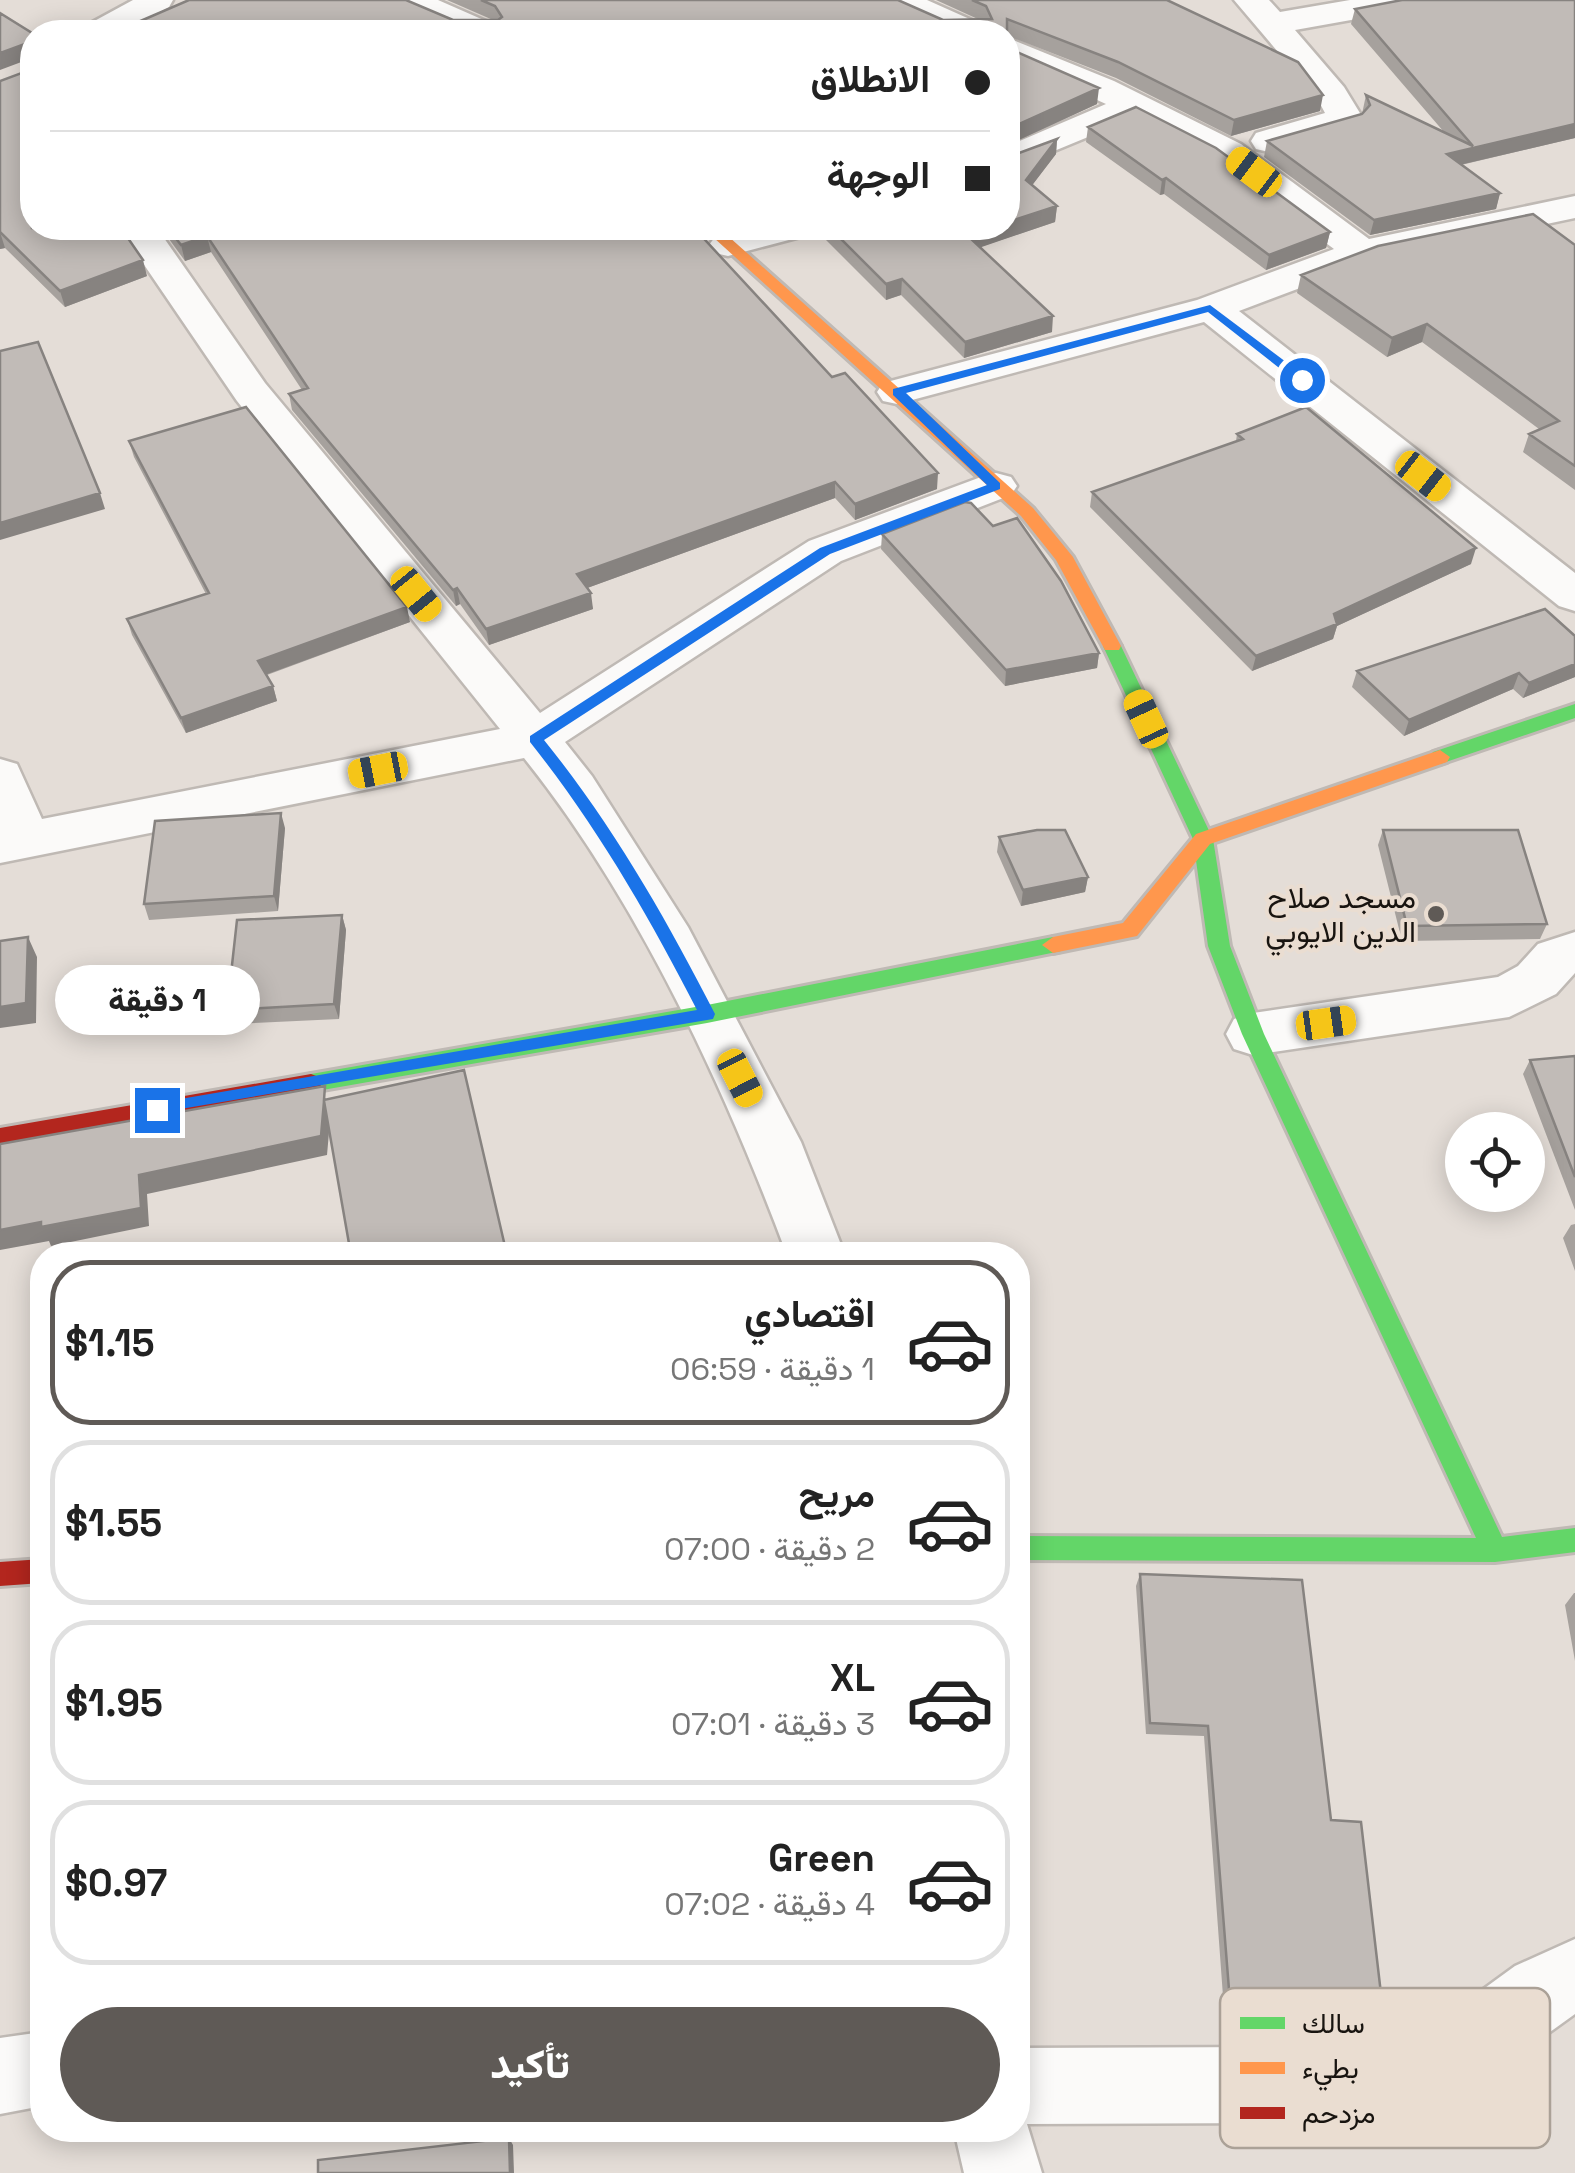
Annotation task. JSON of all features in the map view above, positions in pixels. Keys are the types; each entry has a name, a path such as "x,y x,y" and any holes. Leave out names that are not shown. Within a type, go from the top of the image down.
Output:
{"street":[{"path":"121,20 157,0"},
{"path":"410,0 453,20"},
{"path":"900,0 944,20"},
{"path":"1261,12 1407,0"},
{"path":"1228,152 1346,118 1332,94 1261,12"},
{"path":"1020,53 1228,152 1362,252"},
{"path":"1020,154 1134,105"},
{"path":"897,392 1210,308 1362,252 1575,206"},
{"path":"146,240 250,392 575,788 662,927 773,1142 811,1242"},
{"path":"724,240 1027,512 1064,556 1104,628 1203,839 1219,946 1253,1034 1495,1550"},
{"path":"1210,308 1575,596"},
{"path":"0,776 13,843 535,739 825,551 996,486"},
{"path":"0,1137 707,1014 1130,930 1203,839 1575,711"},
{"path":"1253,1034 1509,996 1538,980 1557,958 1575,952"},
{"path":"1030,1548 1495,1550 1575,1540"},
{"path":"0,1574 30,1572"},
{"path":"1550,1988 1575,1976"},
{"path":"0,2076 30,2071"},
{"path":"1030,2086 1220,2085"},
{"path":"995,2142 1003,2173"}],"building":[{"path":"189,0 406,0 453,20 143,20"},
{"path":"481,0 898,0 943,20 498,20 502,17 495,6"},
{"path":"972,0 1167,0 1298,62 1323,95 1234,120 1118,62 1020,24 1020,20 943,20 992,19 986,6"},
{"path":"1402,0 1575,0 1575,124 1447,154 1500,193 1374,220 1267,141 1362,114 1370,105 1366,95 1473,146 1355,9"},
{"path":"0,13 20,26 20,46 0,53"},
{"path":"1020,53 1099,88 1020,124"},
{"path":"20,74 20,240 129,240 143,260 60,291 0,232 0,81"},
{"path":"1136,107 1216,148 1330,232 1269,255 1166,178 1162,180 1088,127"},
{"path":"1057,139 1026,180 1057,206 1020,218 1020,153"},
{"path":"1533,214 1575,245 1575,466 1529,434 1559,421 1427,324 1392,338 1301,275 1378,246"},
{"path":"210,240 705,240 832,377 845,373 938,473 855,504 835,482 577,574 591,593 486,629 457,588 453,590 289,394 308,388"},
{"path":"842,240 972,240 1053,316 965,342 902,279 886,284"},
{"path":"38,342 100,493 0,523 0,351"},
{"path":"246,407 407,607 258,661 273,686 181,718 127,619 209,593 129,441"},
{"path":"1306,407 1476,548 1334,614 1337,624 1256,656 1092,492 1243,439 1237,434"},
{"path":"971,503 993,526 1017,518 1061,581 1099,653 1006,670 882,534"},
{"path":"1545,609 1575,636 1575,664 1529,683 1519,673 1409,720 1357,671"},
{"path":"281,813 274,896 144,904 155,821"},
{"path":"1065,830 1088,877 1023,890 999,837"},
{"path":"1383,830 1518,830 1547,924 1407,926"},
{"path":"342,915 334,1004 227,1010 237,920"},
{"path":"28,937 26,1003 0,1007 0,941"},
{"path":"1575,1056 1575,1177 1530,1060"},
{"path":"464,1070 504,1242 349,1242 324,1101 321,1136 139,1175 141,1208 41,1227 41,1222 0,1230 0,1144 325,1086 324,1100"},
{"path":"1140,1574 1302,1580 1331,1820 1361,1822 1380,1988 1229,1988 1208,1726 1150,1723"},
{"path":"474,2142 509,2142 510,2173 318,2173 318,2160"}],"traffic: fast":[{"path":"1112,646 1203,839 1219,946 1253,1034 1495,1550"},
{"path":"1440,757 1575,711"},
{"path":"311,1083 707,1014 1053,945"},
{"path":"1030,1548 1495,1550 1575,1540"}],"traffic: slow":[{"path":"723,240 1027,512 1064,557 1112,646"},
{"path":"1053,945 1130,930 1203,839 1440,757"}],"traffic: jam":[{"path":"0,1137 311,1083"},
{"path":"0,1574 30,1572"}],"place":[{"name":"مسجد صلاح الدين الايوبي","path":"1436,914"}],"route":[{"path":"157,1110 707,1014 662,927 575,788 535,739 825,551 996,486 897,392 1210,308 1302,380"}]}
